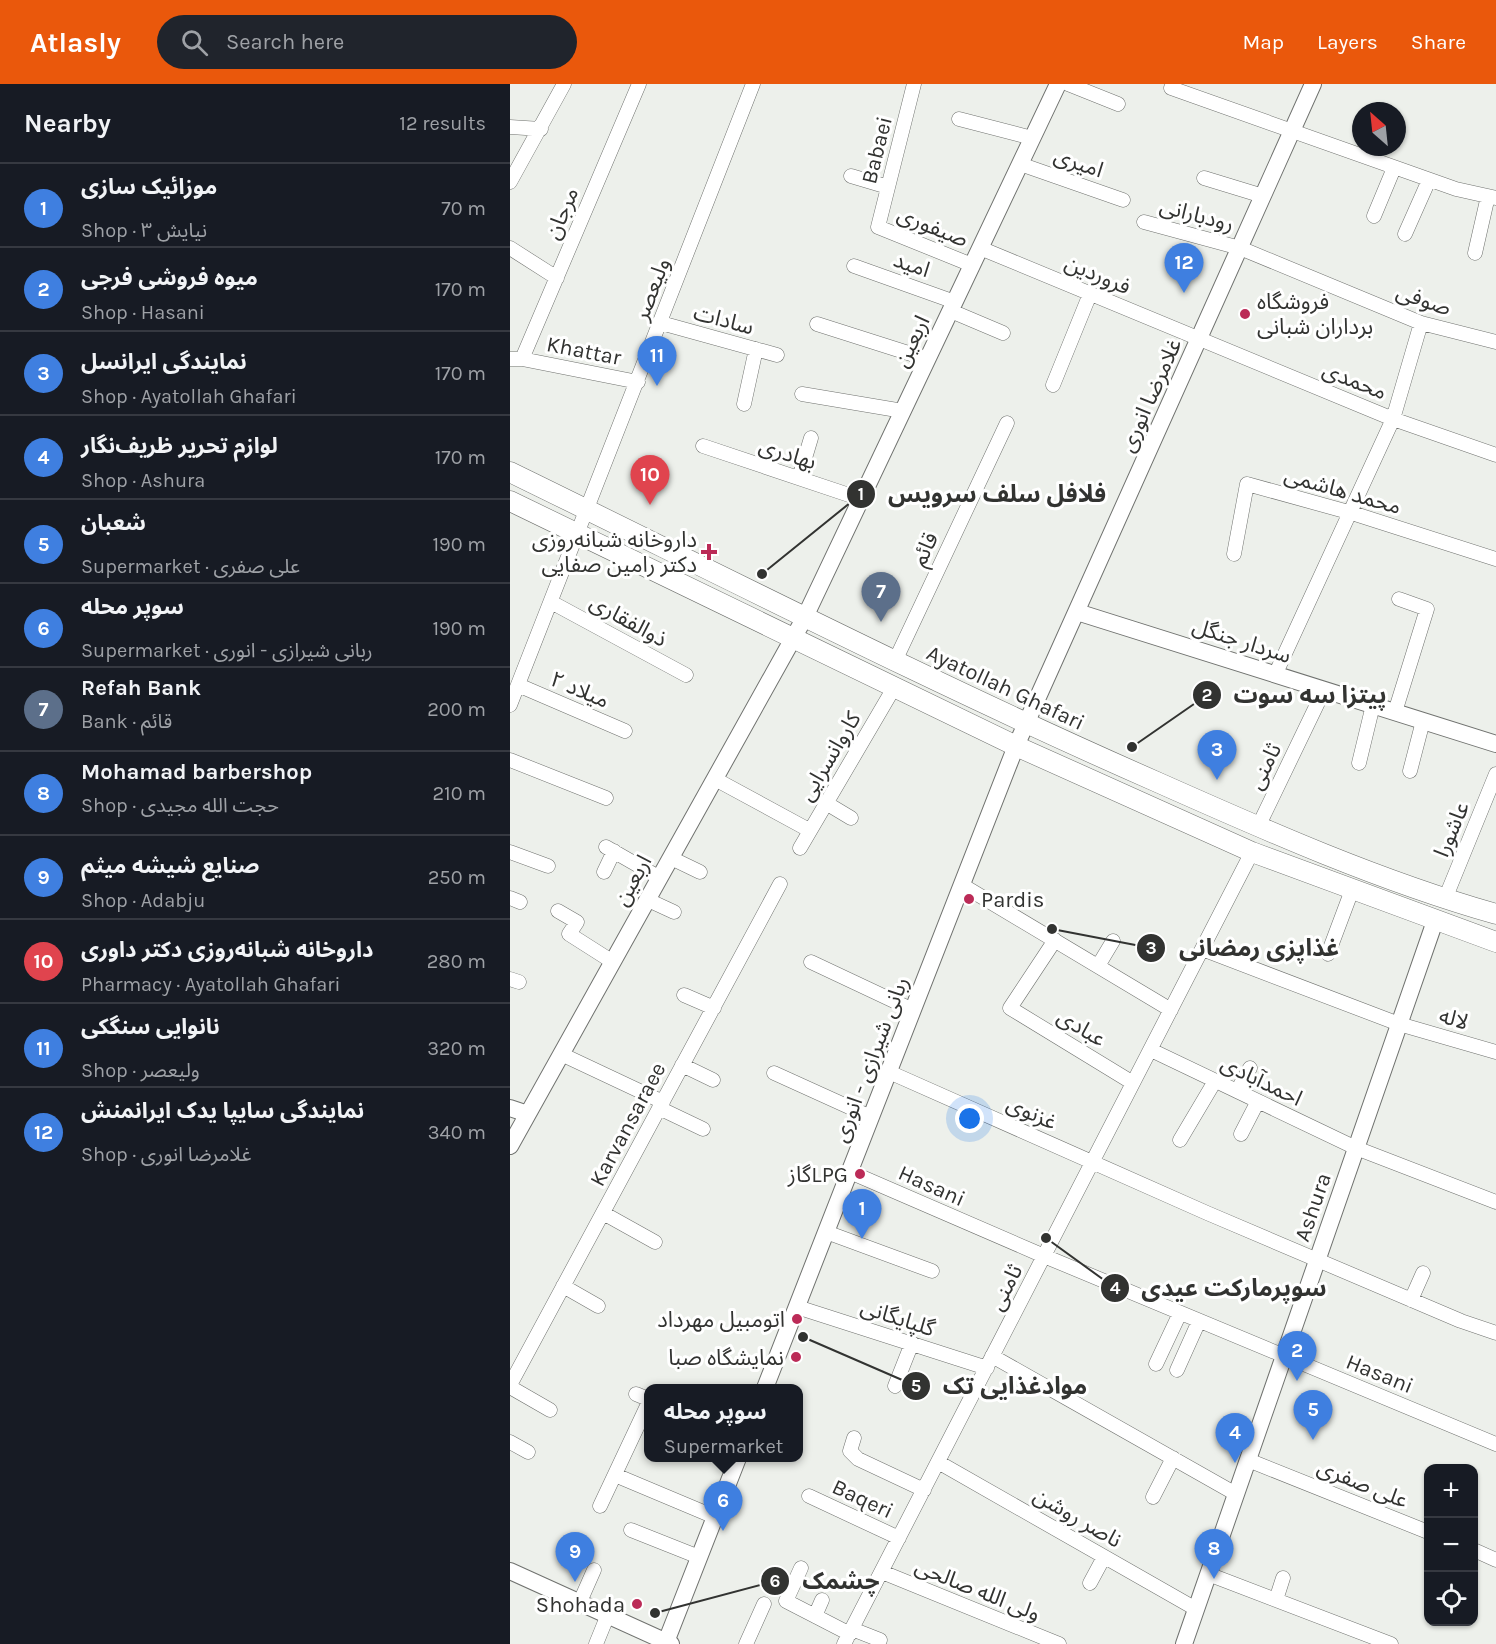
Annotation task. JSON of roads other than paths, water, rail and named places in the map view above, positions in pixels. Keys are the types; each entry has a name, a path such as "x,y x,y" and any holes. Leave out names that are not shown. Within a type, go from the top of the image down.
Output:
{"main road":[{"name":"Ayatollah Ghafari","path":"510,472 1027,724 1258,827 1444,899 1496,914"},
{"name":"Ayatollah Ghafari","path":"510,501 1016,746 1252,852 1496,942"},
{"path":"1435,921 1444,899"}],"street":[{"path":"510,182 564,84"},
{"name":"مرجان","path":"516,359 556,278 639,84"},
{"name":"ولیعصر","path":"578,534 753,84"},
{"name":"Babaei","path":"878,227 914,84"},
{"name":"اربعین","path":"510,1146 805,617 1058,84"},
{"path":"1068,84 1118,104"},
{"name":"غلامرضا انوری","path":"1016,746 1313,84"},
{"path":"1172,88 1429,180 1492,197 1475,253"},
{"path":"958,119 1032,138"},
{"path":"510,127 541,129"},
{"name":"امیری","path":"1020,164 1123,200"},
{"path":"1374,216 1394,168"},
{"path":"851,176 888,187"},
{"path":"1204,178 1263,196"},
{"path":"1405,234 1429,180"},
{"name":"رودبارانی","path":"1144,222 1240,248"},
{"name":"صیفوری","path":"878,227 972,265"},
{"path":"510,248 556,278"},
{"name":"فروردین","path":"980,248 1199,340"},
{"name":"صوفی","path":"1240,248 1421,324 1496,342"},
{"name":"امید","path":"854,266 953,306 1003,333"},
{"path":"1053,385 1090,294"},
{"name":"سادات","path":"661,323 777,355"},
{"path":"817,324 927,359"},
{"path":"1275,675 1352,513 1393,419 1421,324"},
{"name":"محمدی","path":"1199,340 1393,419 1496,455"},
{"path":"744,404 756,349"},
{"name":"Khattar","path":"516,359 638,382"},
{"path":"802,394 903,411"},
{"name":"قائم","path":"895,661 1007,423"},
{"path":"799,478 811,438"},
{"name":"بهادری","path":"703,446 861,499"},
{"name":"محمد هاشمی","path":"1234,554 1247,484 1352,513 1496,559"},
{"path":"510,705 516,678 551,602 578,534"},
{"path":"1395,712 1427,609 1399,599"},
{"name":"ذوالفقاری","path":"551,602 686,675"},
{"name":"سردار جنگل","path":"1077,612 1496,744"},
{"name":"میلاد ۲","path":"516,678 625,731"},
{"name":"کاروانسرایی","path":"800,848 896,686"},
{"name":"ثامنی","path":"1258,827 1324,690"},
{"path":"1359,763 1373,705"},
{"path":"1410,771 1424,721"},
{"name":"ربانی شیرازی - انوری","path":"767,1384 1016,746"},
{"path":"510,760 606,798"},
{"name":"عاشورا","path":"1444,899 1496,774"},
{"path":"715,779 809,830"},
{"path":"826,803 851,818"},
{"path":"604,872 610,849 660,878"},
{"path":"510,852 548,866"},
{"name":"ثامنی","path":"849,1636 1252,852"},
{"path":"671,858 700,872"},
{"name":"Karvansaraee","path":"510,1386 780,884"},
{"path":"962,885 1171,1010"},
{"path":"1328,954 1352,890"},
{"path":"648,900 674,912"},
{"path":"558,911 577,922 569,934 613,962"},
{"name":"Ashura","path":"1184,1644 1435,921"},
{"name":"عبادی","path":"1054,940 1010,1008 1133,1083"},
{"path":"1098,966 1113,941"},
{"name":"لاله","path":"1202,949 1400,1023 1496,1052"},
{"path":"811,962 914,1010"},
{"path":"684,995 714,1008"},
{"name":"احمدآبادی","path":"1151,1050 1356,1148 1496,1202"},
{"path":"561,1054 703,1129"},
{"path":"682,1065 713,1080"},
{"path":"1237,1091 1250,1068"},
{"name":"غزنوی","path":"889,1072 1317,1260 1496,1333"},
{"path":"774,1073 871,1117"},
{"path":"1180,1140 1215,1081"},
{"path":"1241,1134 1258,1101"},
{"path":"510,1108 528,1114"},
{"name":"Hasani","path":"850,1172 1044,1257 1496,1444"},
{"path":"603,1213 655,1242"},
{"path":"826,1232 932,1271"},
{"path":"1411,1300 1423,1274"},
{"path":"563,1286 598,1306"},
{"name":"گلپایگانی","path":"797,1306 912,1343 989,1362 1173,1458 1236,1494"},
{"path":"1156,1364 1180,1313"},
{"path":"1177,1370 1200,1321"},
{"path":"895,1386 912,1343"},
{"path":"510,1386 550,1410"},
{"path":"600,1506 644,1413"},
{"path":"854,1438 850,1451 858,1459 924,1490"},
{"path":"510,1442 528,1452"},
{"path":"1153,1497 1173,1458"},
{"name":"علی صفری","path":"1248,1460 1424,1530"},
{"path":"510,1571 607,1617 669,1643 699,1557 736,1462"},
{"name":"ناصر روشن","path":"938,1462 1196,1609"},
{"path":"615,1475 715,1517"},
{"name":"Baqeri","path":"809,1496 899,1538"},
{"path":"631,1530 699,1557"},
{"path":"1478,1553 1496,1560"},
{"path":"1090,1583 1104,1557"},
{"path":"801,1568 786,1601 849,1636 880,1640"},
{"path":"579,1604 594,1570"},
{"name":"ولی الله صالحی","path":"882,1572 1059,1644"},
{"path":"1208,1575 1392,1644"},
{"path":"1276,1600 1283,1578"},
{"path":"815,1616 822,1600"},
{"path":"746,1644 764,1604"},
{"path":"596,1644 607,1617"}],"place":[{"name":"نمایندگی سایپا یدک ایرانمنش","path":"1184,293"},
{"name":"فروشگاه برداران شبانی","path":"1245,314"},
{"name":"نانوایی سنگکی","path":"657,386"},
{"name":"داروخانه شبانه‌روزی دکتر داوری","path":"650,505"},
{"name":"داروخانه شبانه‌روزی دکتر رامین صفایی","path":"709,552"},
{"name":"فلافل سلف سرویس","path":"762,574"},
{"name":"Refah Bank","path":"881,622"},
{"name":"پیتزا سه سوت","path":"1132,747"},
{"name":"نمایندگی ایرانسل","path":"1217,780"},
{"name":"Pardis","path":"969,899"},
{"name":"غذاپزی رمضانی","path":"1052,929"},
{"name":"گازLPG","path":"860,1174"},
{"name":"سوپرمارکت عیدی","path":"1046,1238"},
{"name":"موزائیک سازی","path":"862,1239"},
{"name":"اتومبیل مهرداد","path":"797,1319"},
{"name":"موادغذایی تک","path":"803,1337"},
{"name":"نمایشگاه صبا","path":"796,1357"},
{"name":"میوه فروشی فرجی","path":"1297,1381"},
{"name":"شعبان","path":"1313,1440"},
{"name":"لوازم تحریر ظریف‌نگار","path":"1235,1463"},
{"name":"سوپر محله","path":"723,1531"},
{"name":"Mohamad barbershop","path":"1214,1579"},
{"name":"صنایع شیشه میثم","path":"575,1582"},
{"name":"Shohada","path":"637,1604"},
{"name":"چشمک","path":"655,1613"}]}
